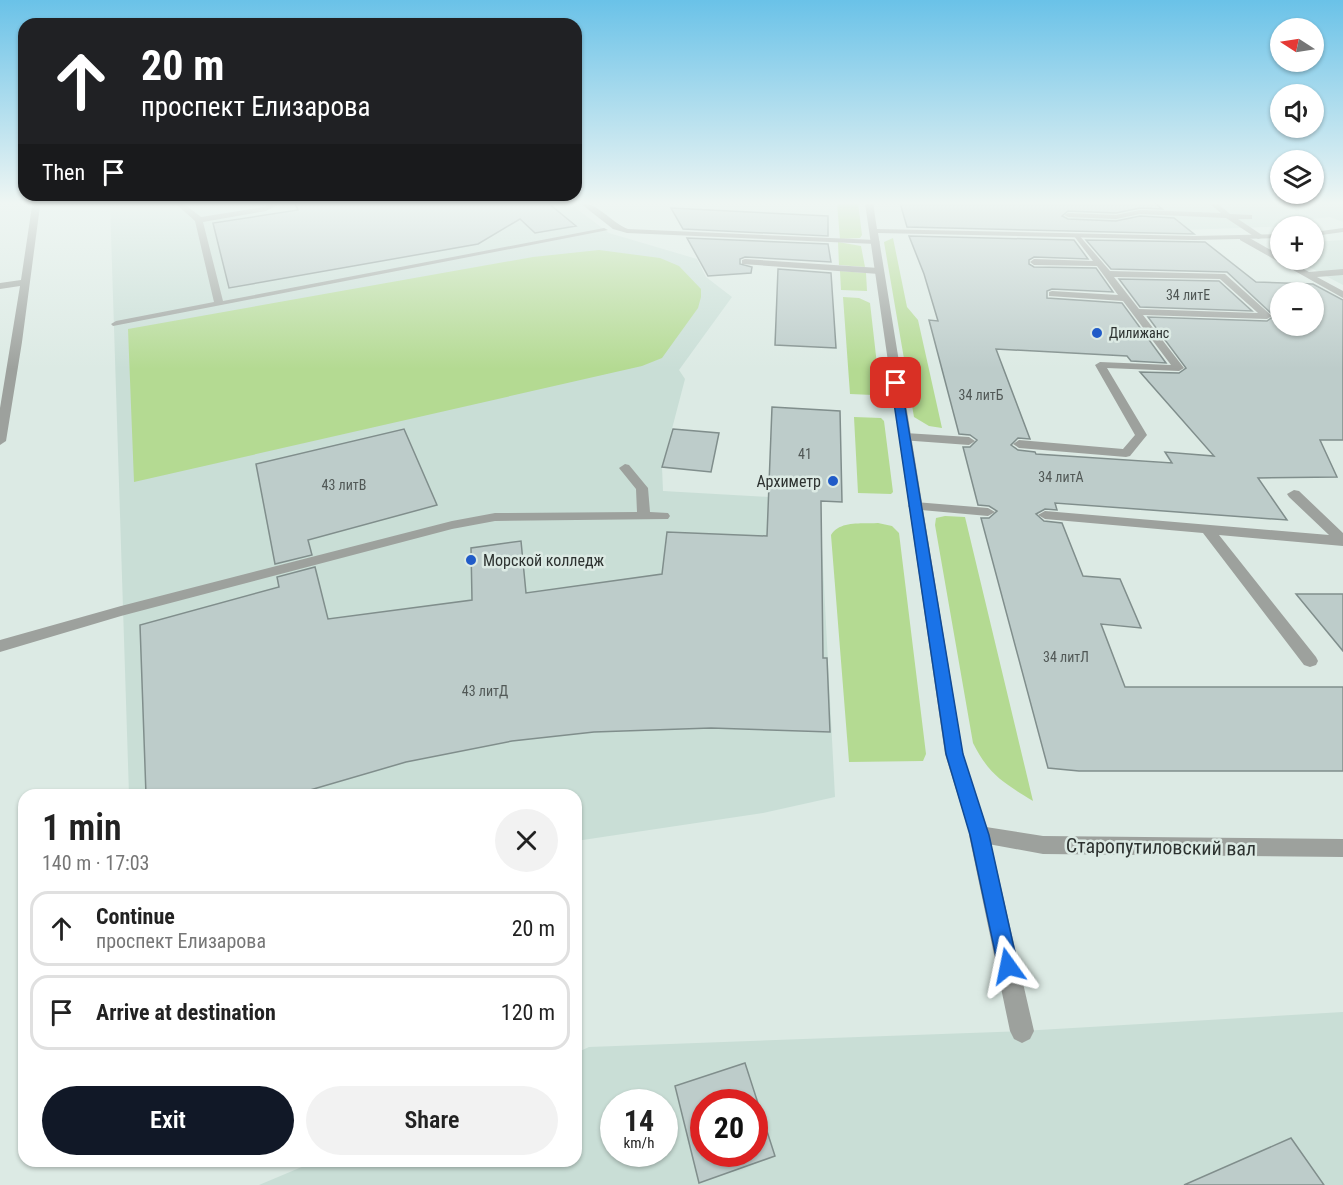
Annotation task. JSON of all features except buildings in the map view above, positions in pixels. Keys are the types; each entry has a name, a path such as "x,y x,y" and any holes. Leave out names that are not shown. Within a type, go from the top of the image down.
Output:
{"street":[{"path":"0,441 30,258"},
{"path":"208,258 219,304"},
{"path":"116,324 457,258"},
{"path":"878,258 954,754 980,835 1022,1031"},
{"path":"1019,444 1126,453 1141,435 1100,365 1179,369 1096,258"},
{"path":"1278,258 1343,295"},
{"path":"745,262 879,271"},
{"path":"1034,262 1100,264"},
{"path":"1306,275 1343,272"},
{"path":"1107,274 1222,276 1267,316 1136,312"},
{"path":"0,286 26,282"},
{"path":"1052,294 1125,298"},
{"path":"904,437 969,441"},
{"path":"625,468 642,488 644,516"},
{"path":"1294,494 1343,541"},
{"path":"915,506 988,512"},
{"path":"1045,515 1343,541"},
{"path":"0,646 121,611 452,525 495,517 663,516"},
{"path":"1207,529 1310,661"},
{"name":"Старопутиловский вал","path":"980,835 1043,845 1343,848"}],"shaded area":[{"name":"Морской колледж","path":"112,258 695,258 706,277 732,297 679,370 685,379 662,467 663,491 769,497 820,509 835,797 763,813 582,840 582,789 129,789"},
{"path":"1324,258 1343,258 1343,285 1315,270 1324,270"},
{"path":"1343,1012 1343,1185 259,1185 302,1167 582,1167 582,1050 589,1047 1022,1031"}],"green space":[{"path":"526,258 661,258 679,266 701,289 698,308 662,358 642,366 134,482 128,329"},
{"path":"839,258 863,258 865,267 839,265"},
{"path":"887,258 897,258 907,307 918,320 942,428 929,426 914,417"},
{"path":"840,271 866,273 867,291 841,290"},
{"path":"843,297 859,298 870,303 880,391 873,395 850,394"},
{"path":"854,417 881,418 884,421 893,492 891,494 858,493"},
{"path":"965,517 1033,801 991,771 973,743 935,525 936,518"},
{"path":"878,523 892,526 899,533 926,754 923,761 849,762 831,535 835,530 846,525"}],"place":[{"name":"Дилижанс","path":"1097,333"},
{"name":"Архиметр","path":"833,481"},
{"name":"Морской колледж","path":"471,560"}],"route":[{"path":"896,383 954,754 980,835 1008,966"}]}
